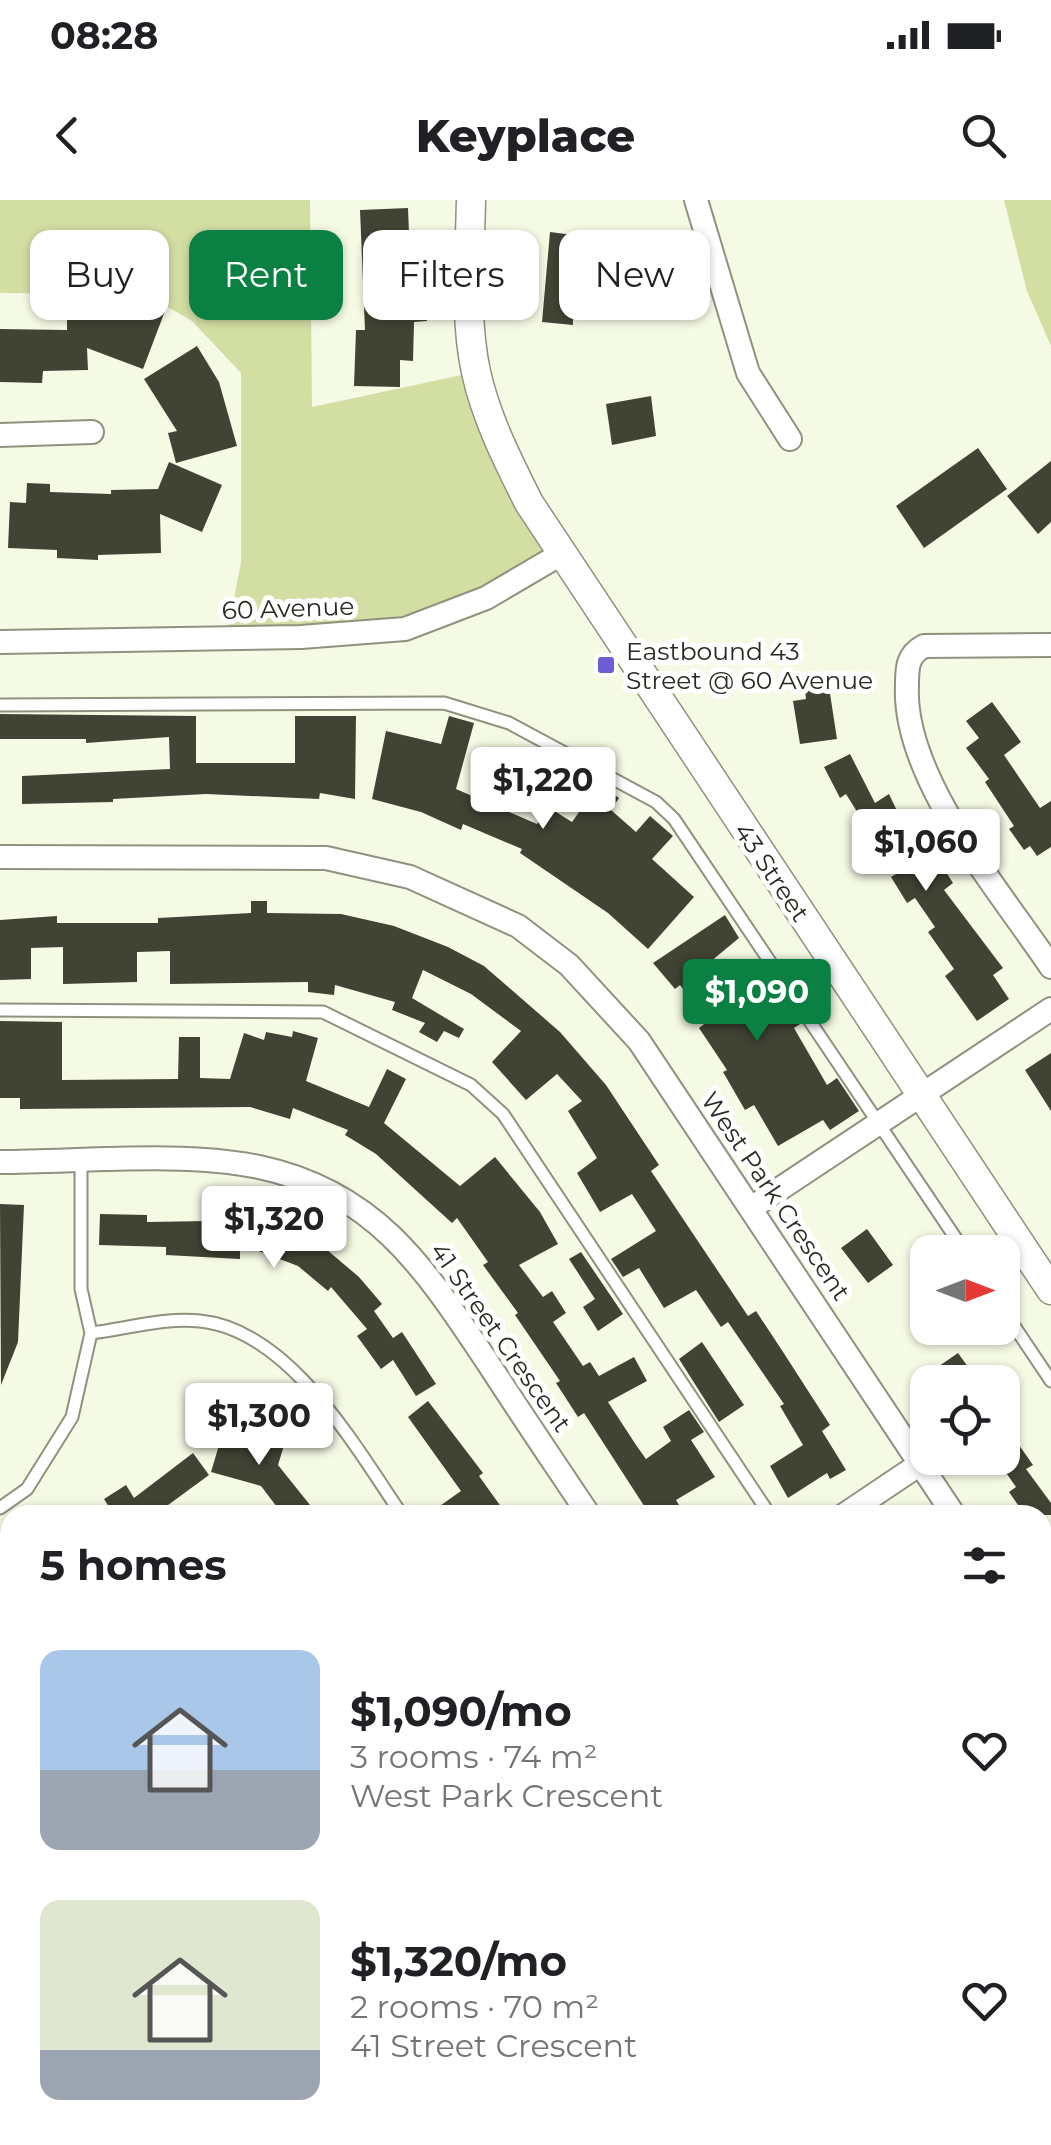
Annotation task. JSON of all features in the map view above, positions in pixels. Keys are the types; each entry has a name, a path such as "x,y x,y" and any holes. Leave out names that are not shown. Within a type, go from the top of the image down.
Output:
{"street":[{"name":"43 Street","path":"471,200 470,302 476,372 504,454 560,554 1051,1290"},
{"path":"696,200 748,373 790,439"},
{"path":"0,435 92,432"},
{"name":"60 Avenue","path":"0,642 301,637 405,629 486,598 560,554"},
{"path":"1051,645 933,644 918,650 907,667 906,706 923,773 1051,966"},
{"name":"West Park Crescent","path":"0,856 326,858 384,868 470,901 539,941 613,1008 910,1449"},
{"path":"751,1208 1051,1009"},
{"name":"41 Street Crescent","path":"0,1162 199,1161 258,1166 315,1184 371,1216 429,1274 582,1505"},
{"path":"859,1505 910,1471"},
{"name":"West Park Crescent","path":"927,1475 947,1505"}],"lane":[{"path":"0,705 444,703 509,723 656,802 674,819 955,1235"},
{"path":"0,1010 324,1012 471,1086 503,1114 763,1505"},
{"path":"4,1505 27,1489 72,1417 92,1333 81,1289 81,1162"},
{"path":"92,1333 199,1321 237,1332 286,1364 335,1416 395,1505"},
{"path":"1020,1335 1051,1381"}],"green space":[{"path":"0,200 310,200 310,230 189,230 189,319 169,308 169,230 30,230 30,293 0,293"},
{"path":"1004,200 1051,200 1051,346 1027,291"},
{"path":"311,320 312,407 476,372 561,554 405,629 226,638 241,563 241,373 192,321"}],"building":[{"path":"408,208 409,230 363,230 363,282 360,210"},
{"path":"550,232 559,233 559,320 573,320 573,325 542,322"},
{"path":"67,320 162,320 143,369 87,348 88,370 43,371 42,383 0,382 0,329 67,330"},
{"path":"365,320 427,320 414,322 413,361 400,360 400,387 354,386 356,330 365,330"},
{"path":"197,346 219,382 237,446 176,463 168,433 177,431 144,379"},
{"path":"651,396 656,436 612,445 606,404"},
{"path":"978,448 1007,489 924,548 896,506"},
{"path":"1051,461 1051,522 1038,534 1007,496"},
{"path":"169,462 222,485 202,532 160,514 161,553 98,555 98,560 57,558 57,550 8,548 10,502 26,503 27,483 50,484 50,492 111,494 111,490 158,489"},
{"path":"829,687 837,739 800,744 793,701 806,699 805,691"},
{"path":"992,702 1021,742 1004,755 1040,808 1051,801 1051,847 1037,856 1030,846 1024,850 1009,829 1014,826 985,782 989,779 966,748 979,738 966,721"},
{"path":"0,714 196,716 196,763 295,763 295,716 356,716 355,799 320,793 319,799 206,794 22,804 22,776 170,769 169,737 86,743 86,739 0,739"},
{"path":"449,716 474,723 456,789 537,824 548,807 572,822 599,784 619,798 611,810 636,832 650,816 673,836 652,859 694,897 648,949 608,913 520,853 522,849 463,824 461,830 421,812 372,799 386,731 441,744"},
{"path":"850,754 875,803 889,794 909,836 903,839 922,868 937,858 953,883 944,890 1003,968 993,975 1009,999 977,1021 945,976 954,969 928,932 935,927 915,898 907,903 891,877 896,874 846,794 840,798 824,767"},
{"path":"251,901 267,901 267,913 341,914 394,926 448,947 484,966 560,1032 606,1085 659,1165 651,1171 748,1316 756,1311 785,1355 830,1425 822,1431 846,1470 830,1479 827,1473 788,1498 770,1466 803,1445 780,1406 784,1404 728,1322 721,1327 696,1290 664,1308 639,1268 623,1277 611,1259 656,1231 632,1194 600,1212 577,1173 597,1158 568,1111 582,1101 557,1074 526,1100 492,1062 521,1031 471,994 423,970 412,998 464,1029 459,1038 444,1031 437,1042 419,1032 425,1023 392,1010 395,1002 335,985 334,995 308,992 308,982 170,984 170,951 137,952 137,982 63,984 63,947 31,948 31,979 0,980 0,920 57,916 57,923 158,923 158,918 251,913"},
{"path":"725,915 739,938 704,967 743,1018 780,994 800,1024 794,1028 827,1085 837,1078 859,1111 830,1130 823,1120 778,1146 754,1105 745,1110 723,1072 727,1070 699,1028 708,1021 680,985 675,989 653,963"},
{"path":"0,1021 62,1022 62,1080 178,1079 179,1037 200,1037 200,1078 230,1079 244,1033 264,1040 266,1032 292,1037 293,1031 318,1038 306,1081 369,1107 387,1069 406,1079 384,1123 460,1186 495,1157 540,1212 558,1244 519,1265 543,1297 552,1291 566,1313 553,1322 583,1366 590,1362 599,1376 634,1357 647,1381 608,1402 636,1445 646,1459 671,1441 663,1427 689,1410 704,1432 691,1440 715,1477 676,1500 679,1505 644,1505 584,1413 578,1417 556,1383 560,1381 515,1315 518,1313 483,1265 488,1262 457,1218 452,1223 376,1154 345,1135 348,1130 293,1108 290,1119 250,1107 20,1109 20,1098 0,1098"},
{"path":"1051,1053 1051,1111 1025,1070"},
{"path":"0,1204 24,1205 18,1342 1,1385"},
{"path":"100,1214 147,1215 147,1222 208,1221 208,1215 241,1215 313,1238 359,1277 382,1304 374,1311 393,1338 402,1332 436,1384 416,1396 393,1360 381,1369 357,1336 367,1329 331,1287 328,1291 298,1266 240,1244 240,1259 166,1255 166,1247 99,1245"},
{"path":"867,1229 893,1265 868,1283 841,1248"},
{"path":"581,1252 623,1314 598,1331 583,1307 595,1299 569,1259"},
{"path":"702,1342 744,1405 719,1422 679,1359"},
{"path":"958,1353 967,1365 941,1365"},
{"path":"428,1401 483,1473 479,1476 500,1505 441,1505 461,1491 408,1417"},
{"path":"225,1425 285,1442 278,1465 310,1505 275,1505 261,1486 211,1472"},
{"path":"1020,1447 1033,1465 1026,1469 1051,1505 1018,1505 1009,1492 1016,1487 1008,1475 1020,1475"},
{"path":"193,1453 209,1475 168,1505 108,1505 104,1499 126,1485 134,1498"}],"place":[{"name":"Eastbound 43 Street @ 60 Avenue","path":"606,665"}]}
